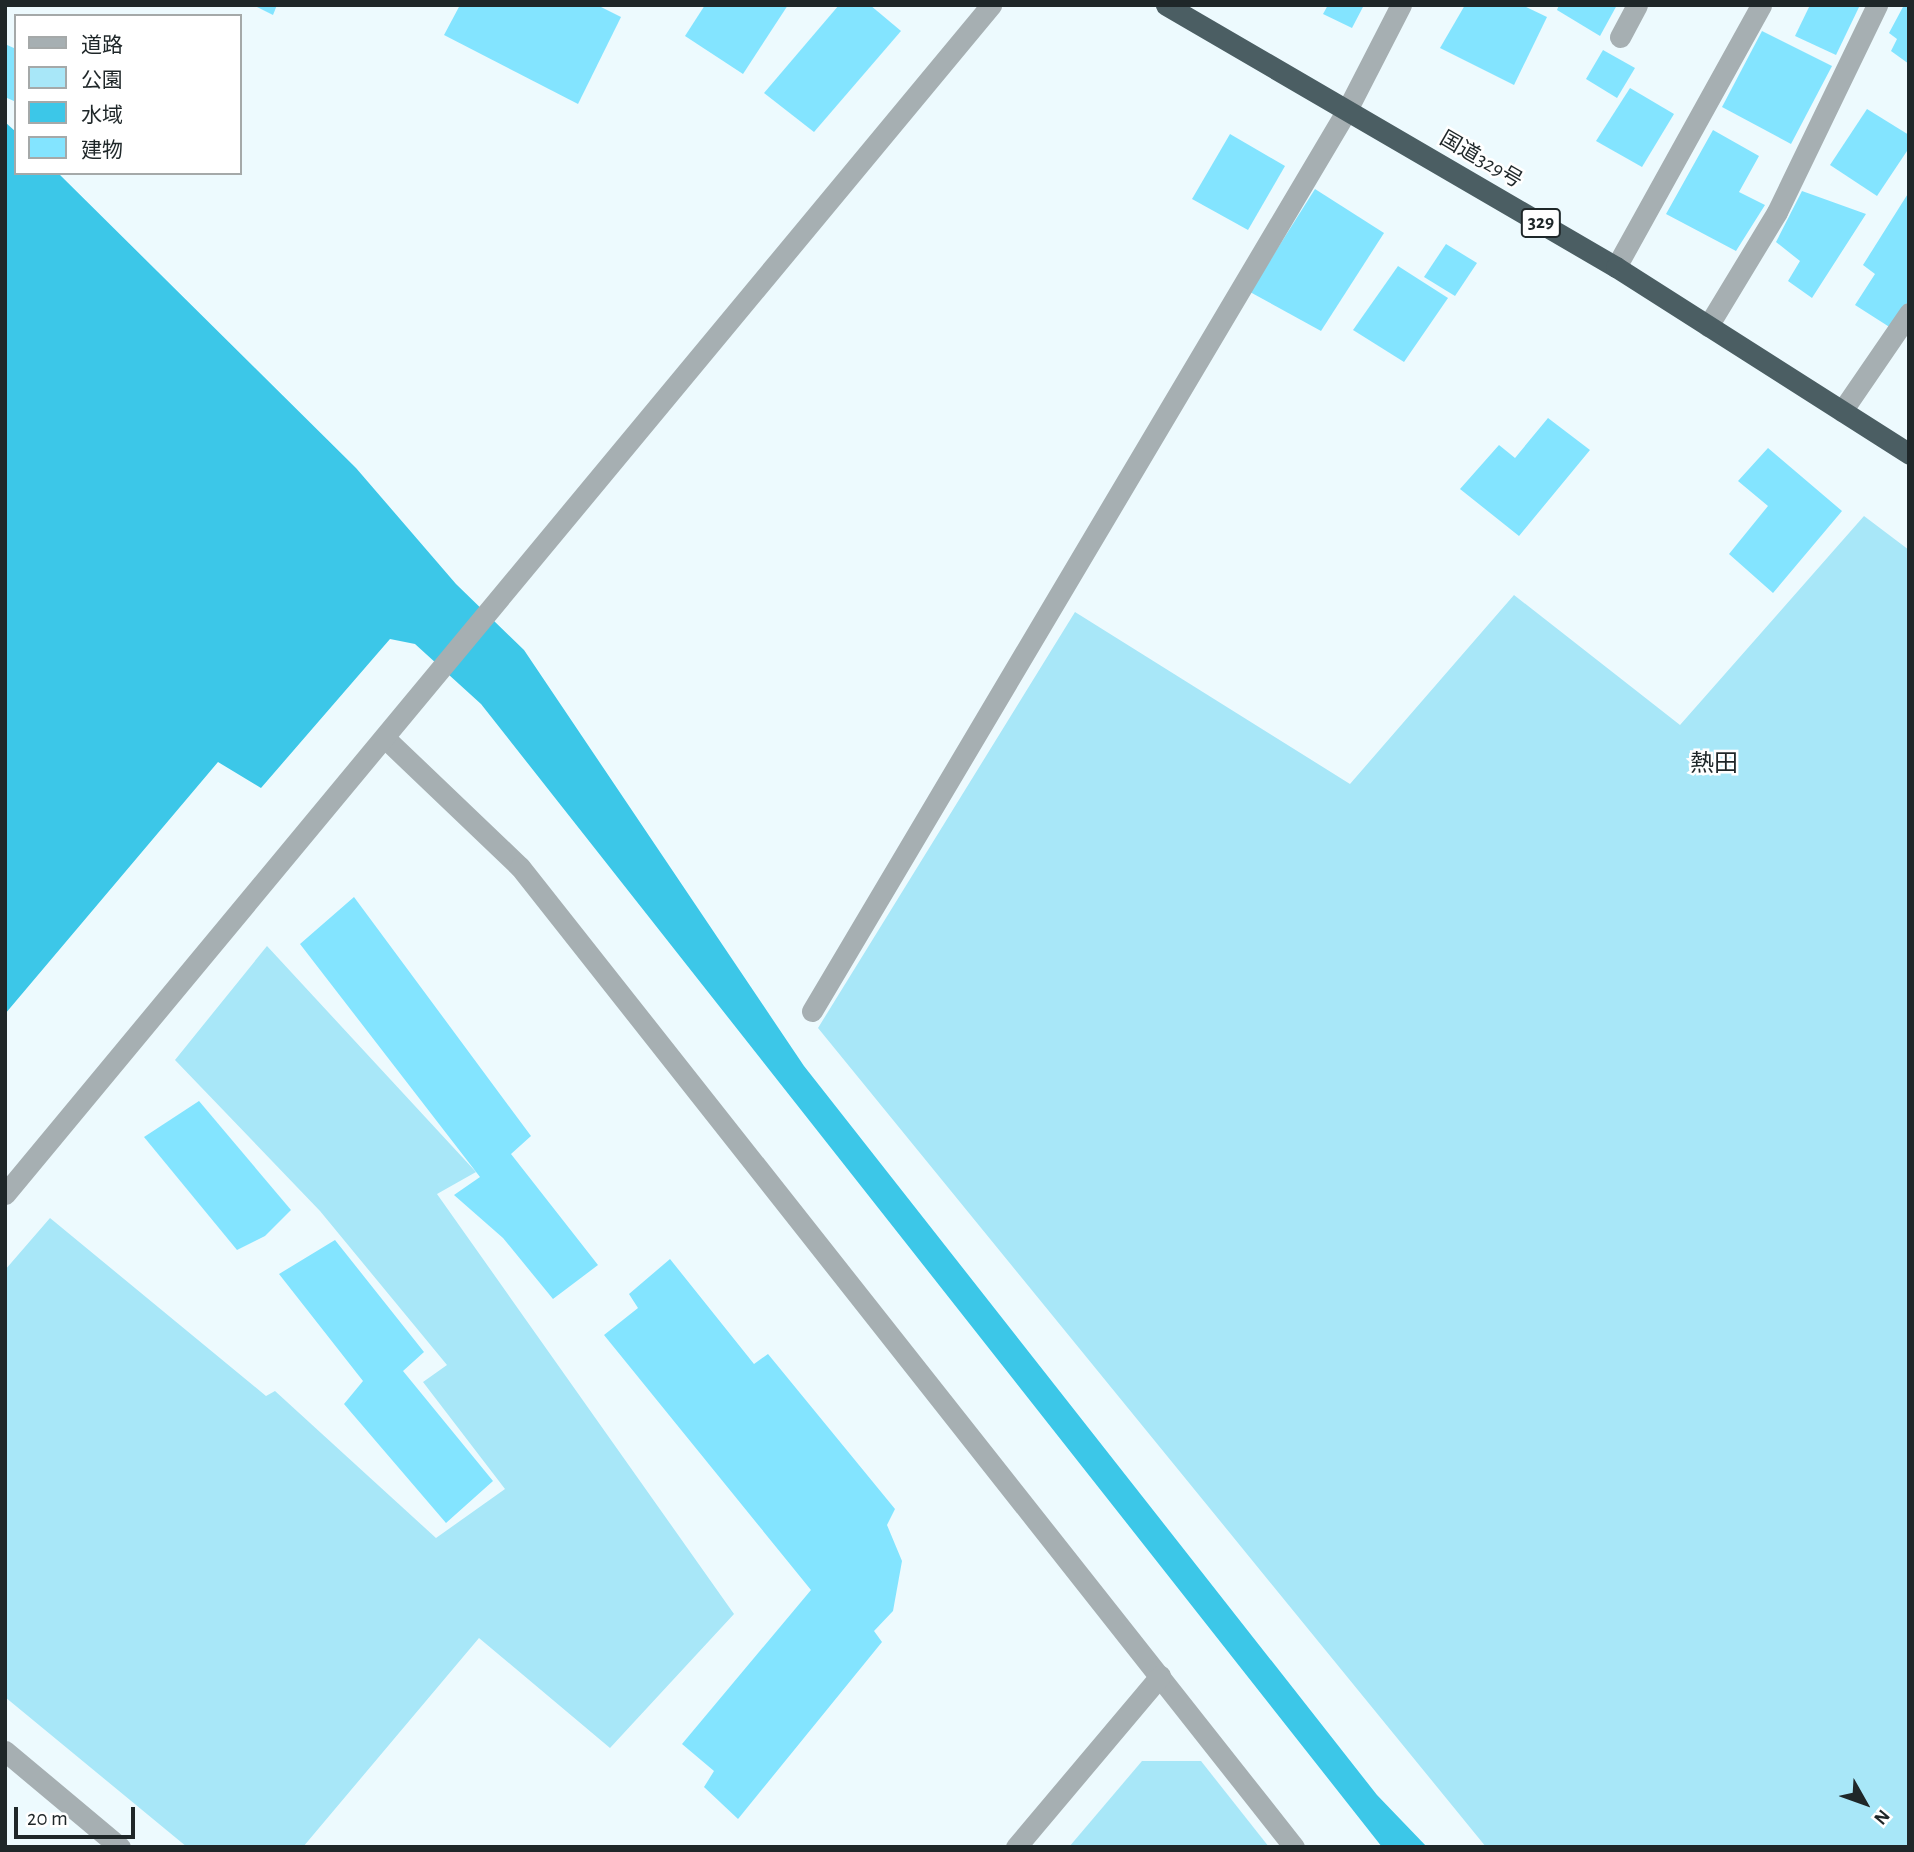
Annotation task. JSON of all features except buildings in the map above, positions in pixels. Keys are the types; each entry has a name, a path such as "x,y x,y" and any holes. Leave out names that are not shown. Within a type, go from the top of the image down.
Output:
{"highway":[{"name":"国道329号","path":"1166,5 1616,267 1909,454"}],"street":[{"path":"5,1194 503,600 991,5"},
{"path":"811,1012 1347,110 1401,5"},
{"path":"1620,37 1637,5"},
{"path":"1616,267 1761,5"},
{"path":"1708,326 1777,212 1877,5"},
{"path":"1842,411 1909,313"},
{"path":"386,739 520,867 1294,1847"},
{"path":"1016,1847 1160,1676"},
{"path":"5,1751 120,1847"}],"green space":[{"path":"1864,516 1909,550 1909,1847 1486,1847 818,1028 1075,612 1350,784 1514,595 1680,725"},
{"path":"267,946 476,1172 437,1194 734,1614 610,1748 479,1638 303,1847 187,1847 5,1697 5,1270 50,1218 266,1396 275,1391 436,1538 505,1489 423,1382 447,1365 320,1211 175,1060"},
{"path":"1142,1761 1201,1761 1269,1847 1069,1847"}],"water":[{"path":"5,122 14,130 14,175 60,175 356,468 456,584 524,650 804,1066 1377,1795 1427,1847 1382,1847 481,704 415,644 390,639 261,788 218,762 5,1014"}],"district":[{"name":"熱田","path":"1714,765"}]}
